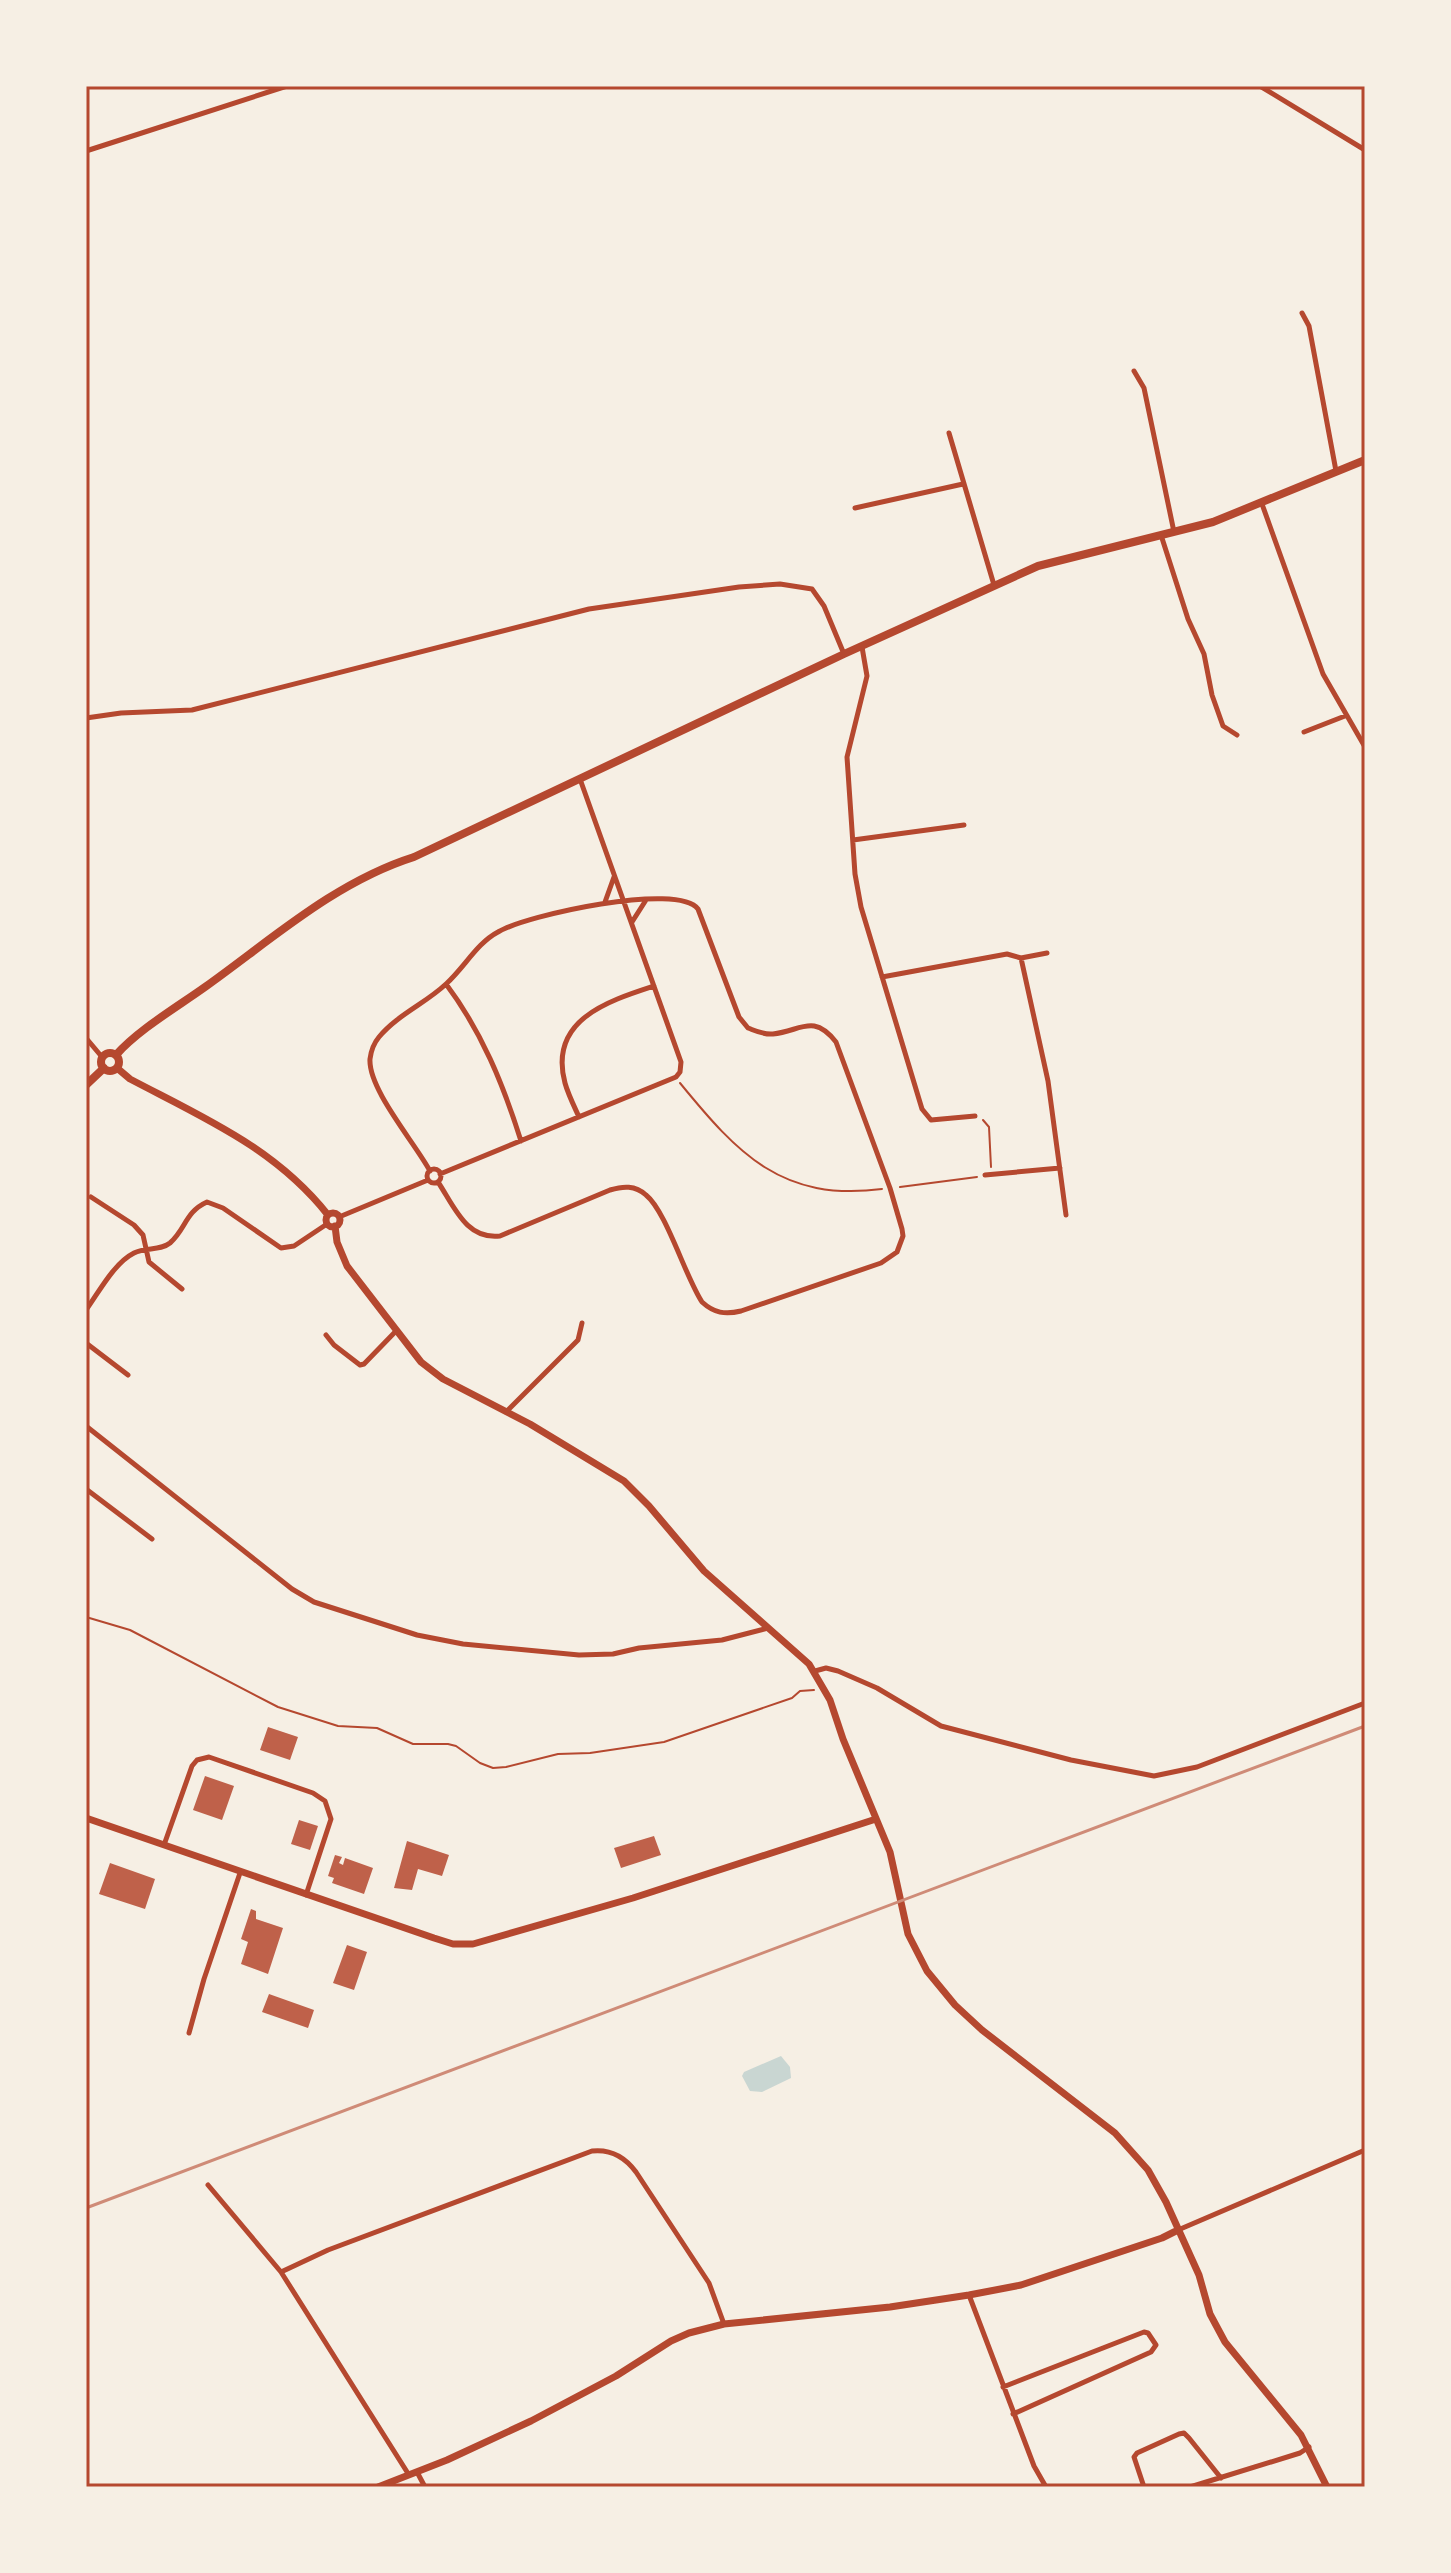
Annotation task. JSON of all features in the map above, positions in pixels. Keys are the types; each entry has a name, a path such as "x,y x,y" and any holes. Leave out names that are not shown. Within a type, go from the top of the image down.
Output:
{"main road":[{"path":"116,1055 256,949 344,888 994,585 1066,557 1213,522 1365,460"},
{"path":"111,1053 116,1055 117,1068 109,1071 104,1068 102,1057 111,1053"},
{"path":"86,1085 104,1068"}],"street":[{"path":"86,151 287,86"},
{"path":"1260,86 1365,150"},
{"path":"1302,313 1309,326 1336,471"},
{"path":"1134,371 1144,388 1174,532"},
{"path":"949,433 994,585"},
{"path":"855,508 963,484"},
{"path":"1262,504 1323,674 1365,747"},
{"path":"1161,535 1188,619 1204,654 1212,695 1223,726 1237,735"},
{"path":"86,718 192,710 589,609 739,587 780,584 812,589 824,606 844,654"},
{"path":"862,646 867,676 847,757 861,907 922,1109 931,1120 975,1116"},
{"path":"1304,732 1345,716"},
{"path":"440,1174 676,1077 680,1072 681,1062 580,779"},
{"path":"853,840 964,825"},
{"path":"605,902 615,876"},
{"path":"632,923 646,900"},
{"path":"428,1180 430,1171 375,1084 371,1056 382,1033 446,984 497,932 516,924 605,902 686,900 694,904 703,922 739,1017 748,1028 774,1034 803,1025 818,1026 828,1031 841,1051 890,1188 903,1236 891,1257 726,1314 702,1302 658,1211 646,1194 637,1189 610,1190 500,1236 490,1237 467,1226 438,1182 440,1174"},
{"path":"882,977 1007,954 1021,958 1047,953"},
{"path":"1021,958 1048,1081 1066,1215"},
{"path":"446,984 473,1024 498,1073 521,1141"},
{"path":"579,1117 564,1075 568,1037 585,1015 601,1005 654,986"},
{"path":"86,1038 102,1057"},
{"path":"117,1068 130,1079 271,1157 304,1186 330,1222 347,1266 431,1371 589,1458 624,1481 704,1571 800,1654 815,1671 830,1700 890,1852 908,1934 927,1971 955,2005 982,2030 1135,2152 1159,2189 1199,2275 1210,2314 1225,2342 1309,2447 1327,2487"},
{"path":"985,1175 1060,1168"},
{"path":"430,1171 440,1174"},
{"path":"428,1180 438,1182"},
{"path":"86,1310 122,1262 146,1248 161,1248 171,1242 194,1208 207,1202 223,1208 281,1248 294,1246 339,1217 428,1180"},
{"path":"91,1197 134,1225 143,1235 149,1262 182,1289"},
{"path":"506,1412 578,1340 582,1323"},
{"path":"326,1335 360,1365 396,1331"},
{"path":"86,1343 128,1375"},
{"path":"86,1426 292,1589 314,1602 417,1635 475,1645 591,1655 722,1640 769,1627"},
{"path":"86,1489 152,1539"},
{"path":"815,1671 826,1668 838,1671 877,1688 941,1726 1154,1776 1181,1772 1365,1703"},
{"path":"164,1845 192,1766 197,1760 209,1757 313,1793 325,1801 331,1819 306,1895"},
{"path":"86,1818 453,1944 473,1944 633,1898 876,1819"},
{"path":"189,2033 240,1873"},
{"path":"281,2272 342,2244 600,2150 623,2158 632,2166 709,2283 724,2324"},
{"path":"378,2487 577,2399 671,2341 724,2324 890,2307 1021,2285 1162,2238 1365,2150"},
{"path":"208,2185 281,2272 413,2474 425,2487"},
{"path":"969,2295 1013,2414 1044,2485"},
{"path":"1003,2387 1144,2332 1154,2339 1156,2345 1151,2352 1013,2414"},
{"path":"1144,2487 1134,2457 1184,2433 1221,2478"},
{"path":"1190,2487 1300,2453 1309,2447"}],"path":[{"path":"676,1077 732,1144 753,1161 797,1183 820,1189 858,1191 985,1175 993,1164 989,1127 975,1116"},
{"path":"86,1617 130,1630 278,1707 338,1726 377,1728 413,1744 456,1746 493,1768 558,1754 590,1753 664,1742 792,1698 800,1691 818,1689"}],"shaded area":[{"path":"781,2056 790,2067 791,2078 762,2092 750,2091 742,2076 744,2072"}],"building":[{"path":"268,1727 298,1737 290,1760 260,1750"},
{"path":"205,1776 234,1786 222,1820 193,1810"},
{"path":"299,1820 318,1826 310,1850 291,1844"},
{"path":"654,1836 661,1855 621,1868 614,1848"},
{"path":"407,1841 449,1855 442,1876 418,1869 412,1890 394,1888"},
{"path":"335,1855 342,1857 339,1863 343,1865 345,1858 373,1868 364,1894 332,1883 334,1878 328,1876"},
{"path":"110,1863 155,1879 145,1909 99,1894"},
{"path":"251,1909 256,1911 256,1919 283,1928 268,1974 241,1964 248,1942 241,1939"},
{"path":"347,1945 367,1952 354,1990 333,1983"},
{"path":"269,1994 314,2010 308,2028 262,2012"}],"railway":[{"path":"86,2208 1365,1726"}]}
